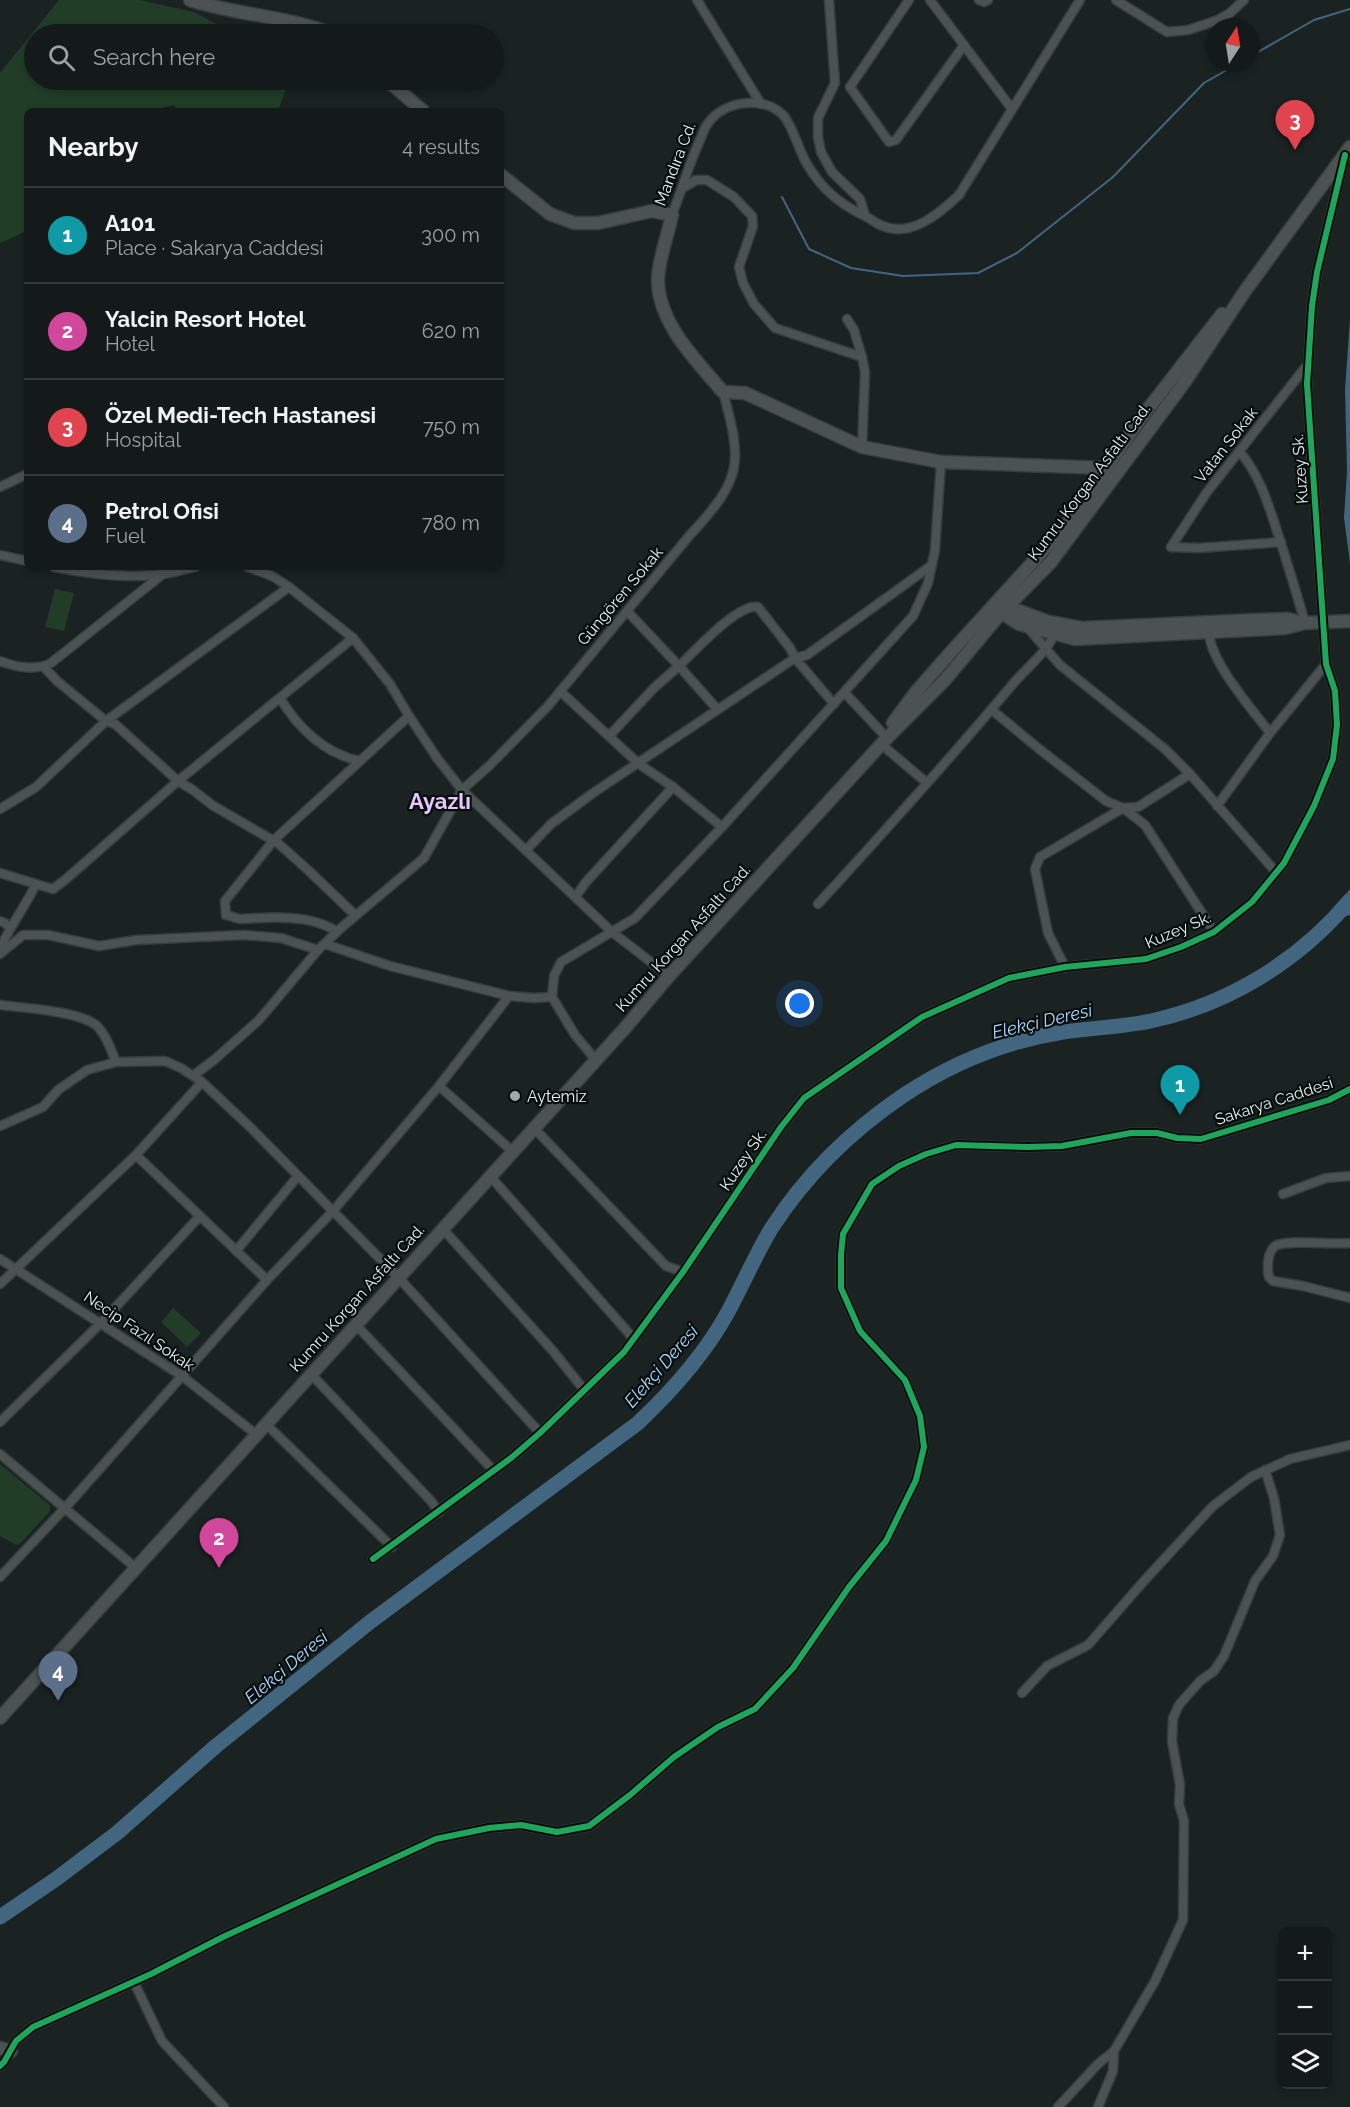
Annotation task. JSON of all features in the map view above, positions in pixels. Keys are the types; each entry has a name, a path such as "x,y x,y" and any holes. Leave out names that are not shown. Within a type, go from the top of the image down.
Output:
{"main road":[{"path":"190,0 213,7 304,24"},
{"path":"399,90 420,108"},
{"name":"Kumru Korgan Asfaltı Cad.","path":"0,1718 626,1027 669,976 884,741 952,672 1000,605 1051,562 1184,383 1245,291 1347,151"},
{"path":"504,177 550,214 574,223 598,223 652,211 672,215"},
{"name":"Mandıra Cd.","path":"672,215 658,278 661,300 668,320 689,351 723,392"},
{"path":"1000,605 1064,528 1170,380 1226,309 1245,291"},
{"path":"723,392 745,393 862,447 941,462 1106,468"},
{"path":"1000,605 1019,624 1057,630"},
{"path":"1000,605 1075,639 1157,630 1257,625 1285,628 1305,623 1350,621"},
{"path":"1257,625 1288,619 1305,623"}],"street":[{"path":"696,0 761,104 774,108 784,116 805,161 820,184 837,200 883,227 902,229 941,213 959,195 1080,0"},
{"path":"829,0 835,83 818,118 818,137 821,152 832,172 860,199 865,215"},
{"path":"850,87 909,0"},
{"path":"930,0 1012,109"},
{"path":"979,0 984,2 988,0"},
{"path":"1116,0 1167,32 1188,30 1218,20 1230,14 1244,0"},
{"path":"850,87 890,142 896,140 964,45"},
{"path":"832,87 850,87"},
{"name":"Mandıra Cd.","path":"672,215 708,122 721,111 747,102 761,104"},
{"name":"Kuzey Sk.","path":"373,1559 511,1458 624,1352 683,1272 781,1127 804,1098 922,1017 1009,978 1065,967 1146,959 1214,932 1252,902 1284,862 1314,806 1333,759 1338,724 1335,691 1326,664 1328,622 1307,384 1312,306 1317,272 1347,151"},
{"path":"684,185 696,180 707,180 734,196 752,216 753,226 739,267 743,283 754,304 775,328 862,357"},
{"path":"847,319 854,330 866,372 862,447"},
{"name":"Vatan Sokak","path":"1281,542 1171,548 1208,492 1308,364"},
{"name":"Güngören Sokak","path":"194,1075 259,1020 322,947 355,915 424,858 462,790 489,766 560,691 715,508 729,486 735,463 735,437 723,392"},
{"path":"1240,452 1251,464 1266,496 1305,623"},
{"path":"595,1059 574,1035 552,997 554,976 561,962 635,918 722,827 913,616 928,583 932,565 941,462"},
{"path":"0,487 24,475"},
{"path":"0,555 24,560"},
{"path":"526,850 551,824 630,768 795,658 807,655 932,565"},
{"path":"68,570 91,575 163,574 181,570"},
{"path":"256,570 289,586 352,638 390,684 436,758 462,790 612,932 669,976"},
{"path":"0,661 24,667 44,667 163,574"},
{"path":"0,809 36,787 106,720 289,586"},
{"path":"609,736 655,687 719,628 742,610 752,606 758,606 795,658 834,704"},
{"path":"627,611 717,709"},
{"path":"1027,627 1060,665 1166,749 1275,871"},
{"path":"1208,627 1210,644 1217,660 1270,733"},
{"path":"818,904 1046,649 1057,630"},
{"path":"0,873 53,889 178,781 352,638"},
{"path":"1217,806 1270,733 1326,664"},
{"path":"44,667 57,681 106,720 115,724 178,781 212,805 274,840 355,915"},
{"path":"560,691 639,764 673,787 722,827"},
{"path":"845,693 884,741 927,783"},
{"path":"280,698 292,715 324,748 340,756 360,761"},
{"path":"992,710 1106,801 1123,808 1145,825 1214,932"},
{"path":"337,932 329,926 297,918 240,919 226,915 225,901 274,840 408,716"},
{"path":"1065,967 1048,933 1035,869 1040,857 1123,808 1138,807 1190,774"},
{"path":"576,896 586,882 673,787"},
{"path":"0,952 10,928 26,907 36,884"},
{"path":"0,921 10,928"},
{"path":"0,952 23,935 48,934 99,946 136,940 244,935 282,938 508,996 552,997"},
{"path":"0,1577 65,1508 267,1280 333,1212 439,1086 508,996"},
{"path":"0,1005 70,1014 88,1020 104,1034 116,1062"},
{"path":"0,1126 42,1107 58,1090 87,1070 116,1062 165,1061 194,1075 398,1277 540,1433"},
{"path":"0,1284 136,1155 202,1082"},
{"path":"439,1086 512,1151"},
{"name":"Sakarya Caddesi","path":"0,2066 4,2062 5,2049 33,2027 134,1982 224,1937 436,1839 489,1828 521,1825 557,1832 589,1826 674,1757 718,1727 755,1709 793,1668 849,1587 886,1541 916,1480 924,1448 920,1416 905,1380 860,1331 842,1288 840,1255 843,1234 872,1184 899,1166 926,1154 956,1145 1062,1146 1131,1132 1201,1139 1329,1100 1350,1089"},
{"path":"533,1127 666,1266 683,1272"},
{"path":"136,1155 267,1280"},
{"path":"236,1251 298,1176"},
{"path":"490,1176 634,1339"},
{"path":"1283,1194 1326,1178 1350,1176"},
{"path":"0,1422 100,1323 200,1217"},
{"path":"442,1228 553,1351 585,1390"},
{"path":"1350,1243 1287,1243 1275,1246 1270,1254 1267,1269 1273,1281 1350,1298"},
{"name":"Necip Fazıl Sokak","path":"0,1259 182,1376 257,1435"},
{"path":"356,1325 493,1470"},
{"path":"311,1374 439,1512"},
{"path":"267,1425 392,1547"},
{"path":"1022,1693 1047,1666 1088,1645 1143,1581 1213,1506 1251,1477 1290,1459 1350,1445"},
{"path":"0,1454 136,1568"},
{"path":"1058,2107 1098,2064 1114,2051 1155,1981 1183,1920 1184,1821 1179,1804 1180,1785 1172,1742 1173,1718 1179,1705 1200,1681 1214,1671 1224,1656 1255,1581 1273,1556 1281,1535 1274,1498 1264,1470"},
{"path":"134,1982 162,2041 225,2107"},
{"path":"1098,2107 1113,2071 1114,2051"}],"green space":[{"path":"59,0 140,0 194,12 216,24 40,24"},
{"path":"24,43 24,90 285,90 279,108 176,108 174,105 162,108 24,108 24,232 0,243 0,73"},
{"path":"55,589 74,593 64,631 45,627"},
{"path":"173,1308 201,1333 187,1347 161,1322"},
{"path":"0,1464 50,1505 50,1511 21,1543 16,1545 0,1536"}],"water":[{"path":"1350,319 1350,563 1344,518 1347,471 1345,389"},
{"path":"1350,889 1350,915 1338,918 1340,902"}],"waterway":[{"path":"1260,51 1314,20 1350,9"},
{"path":"782,197 809,249 851,268 903,276 978,273 1017,253 1113,177 1204,83 1223,72"},
{"name":"Elekçi Deresi","path":"0,1917 117,1833 216,1746 370,1622 638,1423 664,1398 699,1357 728,1312 760,1249 784,1209 831,1155 866,1123 922,1083 961,1063 1001,1047 1063,1032 1151,1021 1208,1004 1261,977 1285,961 1330,922 1350,900"}],"cycle path":[{"path":"373,1559 511,1458 624,1352 683,1272 781,1127 804,1098 922,1017 1009,978 1065,967 1146,959 1214,932 1252,902 1284,863 1314,806 1333,759 1337,725 1335,691 1326,664 1307,384 1312,306 1317,272 1345,155"},
{"path":"0,2066 16,2041 33,2027 151,1974 223,1937 436,1839 489,1828 521,1825 557,1832 589,1826 674,1757 718,1727 755,1709 793,1668 849,1587 886,1541 916,1480 924,1447 920,1416 905,1380 860,1331 841,1288 843,1234 872,1184 899,1166 926,1154 956,1145 1062,1146 1131,1133 1157,1133 1177,1138 1201,1139 1329,1100 1350,1089"}],"place":[{"name":"Özel Medi-Tech Hastanesi","path":"1295,150"},
{"name":"Aytemiz","path":"515,1096"},
{"name":"A101","path":"1180,1115"},
{"name":"Yalcin Resort Hotel","path":"219,1568"},
{"name":"Petrol Ofisi","path":"58,1701"}],"district":[{"name":"Ayazlı","path":"440,801"}]}
